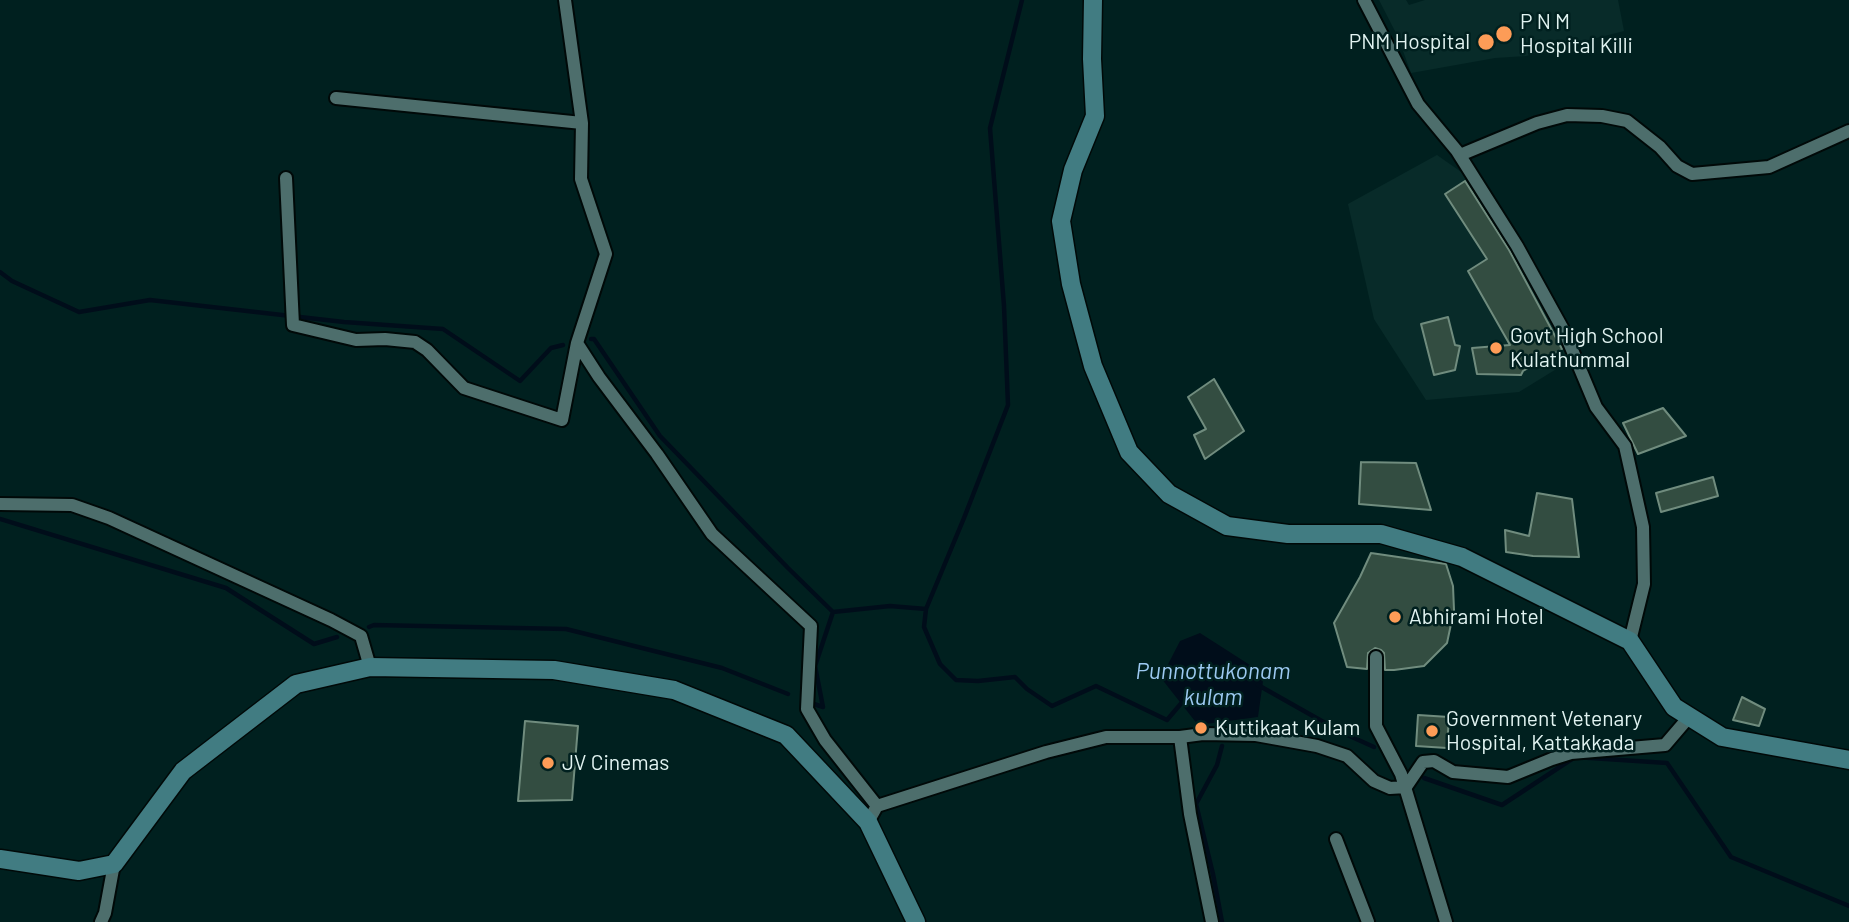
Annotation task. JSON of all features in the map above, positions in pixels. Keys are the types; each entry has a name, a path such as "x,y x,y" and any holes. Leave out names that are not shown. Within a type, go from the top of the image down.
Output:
{"main road":[{"path":"1093,0 1095,116 1073,170 1060,221 1071,285 1093,366 1129,452 1169,494 1227,526 1288,534 1381,534 1462,556 1630,640 1674,707 1721,737 1849,760"},
{"path":"0,859 79,871 114,864 183,771 296,684 370,667 554,670 674,690 786,736 868,822 916,922"}],"street":[{"path":"286,178 293,325 356,340 415,342 464,388 562,420 577,343 606,254 581,179 582,124 565,0"},
{"path":"1364,0 1418,104 1460,155 1517,246 1564,332 1596,407 1625,446 1643,527 1644,584 1630,640"},
{"path":"335,98 582,124"},
{"path":"1460,155 1537,123 1567,115 1602,116 1627,121 1660,147 1677,166 1692,174 1769,167 1849,131"},
{"path":"577,343 712,534 811,626 807,709 825,740 877,806"},
{"path":"0,503 72,505 109,518 361,636 370,667"},
{"path":"1377,657 1377,726 1401,774 1446,922"},
{"path":"1405,787 1423,762 1434,761 1453,772 1508,777 1571,753 1665,745 1689,717"},
{"path":"868,822 877,806 1046,752 1106,737 1256,735 1317,746 1347,756 1374,781 1390,788 1405,787"},
{"path":"1180,737 1190,814 1212,922"},
{"path":"1336,839 1368,922"},
{"path":"101,922 114,864"}],"shaded area":[{"name":"P N M Hospital Killi","path":"1379,0 1406,0 1409,5 1425,0 1618,0 1624,31 1526,56 1495,58 1411,73 1398,37"},
{"path":"1437,155 1464,174 1491,211 1527,269 1571,360 1519,392 1426,400 1374,319 1348,204"}],"water":[{"name":"Punnottukonam kulam","path":"1200,633 1264,674 1258,717 1198,725 1161,678 1180,641"}],"building":[{"path":"1465,181 1509,250 1562,349 1523,371 1521,375 1477,374 1472,348 1510,345 1468,271 1487,259 1445,194"},
{"path":"1448,317 1455,345 1460,346 1455,370 1434,375 1421,324"},
{"path":"1214,379 1244,431 1205,459 1194,435 1206,429 1188,397"},
{"path":"1663,408 1686,436 1638,454 1623,423"},
{"path":"1361,462 1416,463 1431,510 1359,504"},
{"path":"1713,477 1718,496 1661,512 1656,493"},
{"path":"1537,493 1572,499 1579,557 1533,556 1506,552 1505,530 1529,536"},
{"name":"Abhirami Hotel","path":"1371,553 1446,564 1453,586 1454,610 1447,643 1424,666 1385,670 1384,653 1375,648 1368,653 1367,669 1347,667 1334,623"},
{"path":"1742,697 1765,709 1759,726 1733,720"},
{"name":"Government Vetenary Hospital, Kattakkada","path":"1418,715 1449,717 1447,748 1416,746"},
{"name":"JV Cinemas","path":"525,721 578,726 572,800 518,801"}],"waterway":[{"path":"926,609 1008,405 1004,306 990,128 1022,0"},
{"path":"0,272 12,281 79,312 150,300 344,322 443,329 520,381 551,348 563,345"},
{"path":"591,339 594,339 660,436 833,612 890,606 926,609 924,627 940,664 956,680 978,681 1015,677 1052,706 1096,686 1167,720 1184,700"},
{"path":"0,519 226,588 314,644 337,637"},
{"path":"814,704 823,707 815,666 833,612"},
{"path":"369,627 566,629 722,668 788,694"},
{"path":"1258,685 1343,733 1374,747"},
{"path":"1222,746 1217,765 1196,804 1222,922"},
{"path":"1424,778 1502,805 1575,757 1667,763 1731,857 1849,906"}],"place":[{"name":"P N M Hospital Killi","path":"1504,34"},
{"name":"PNM Hospital","path":"1486,42"},
{"name":"Govt High School Kulathummal","path":"1496,348"},
{"name":"Abhirami Hotel","path":"1395,617"},
{"name":"Kuttikaat Kulam","path":"1201,728"},
{"name":"Government Vetenary Hospital, Kattakkada","path":"1432,731"},
{"name":"JV Cinemas","path":"548,763"}]}
